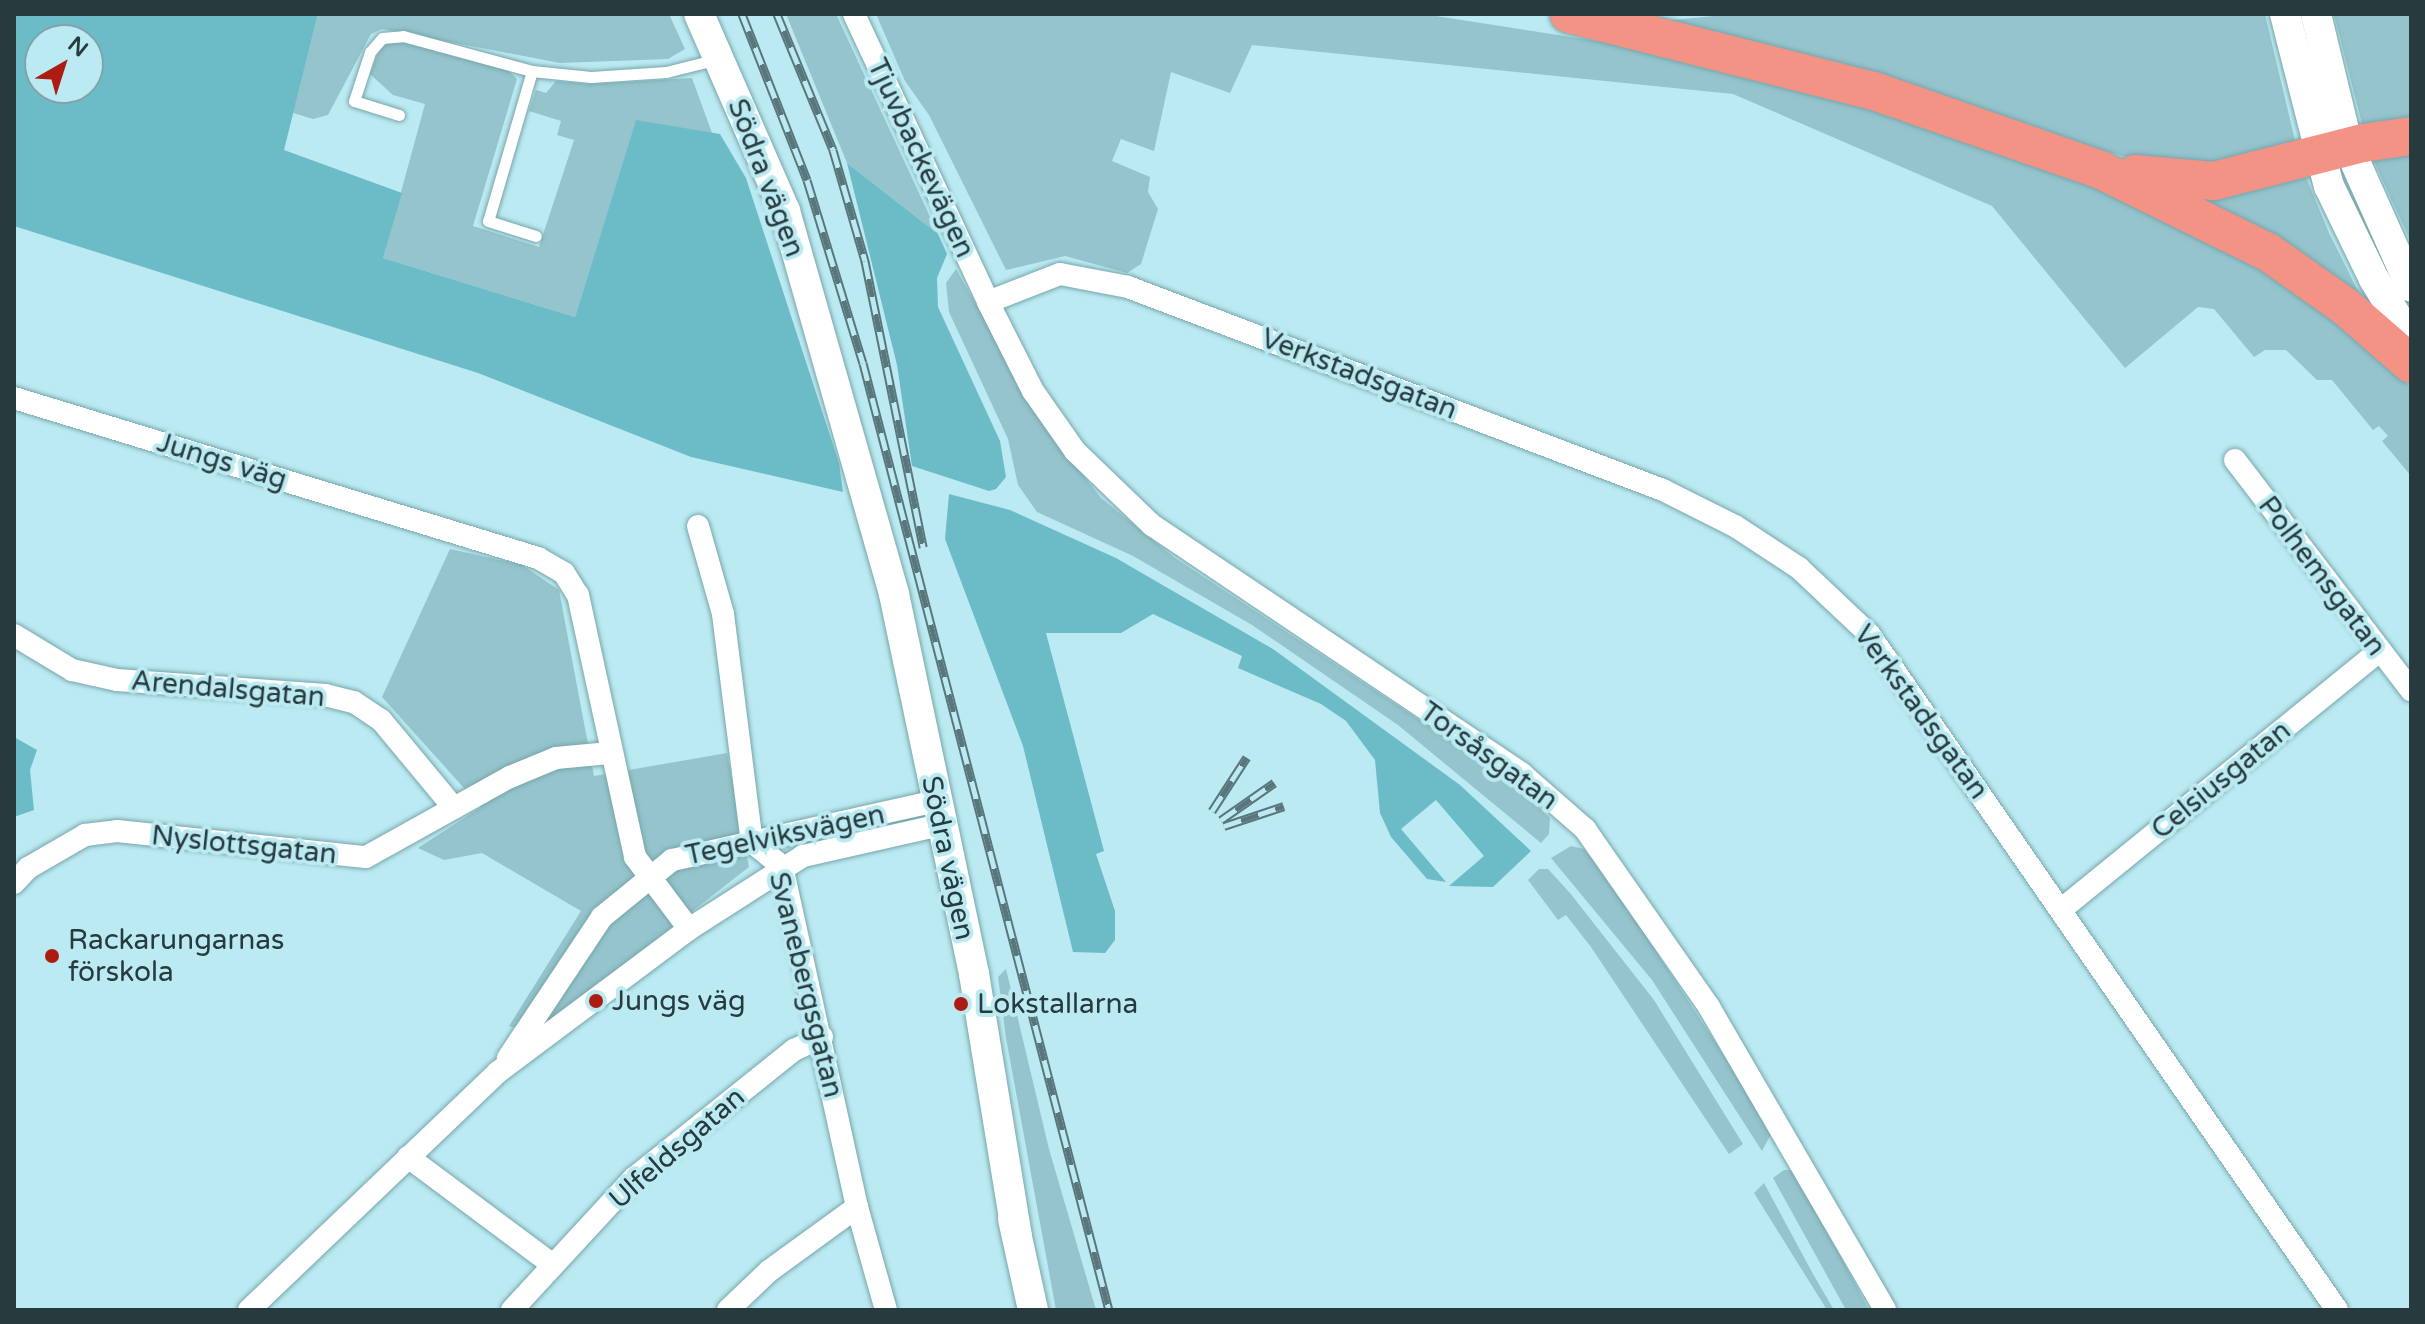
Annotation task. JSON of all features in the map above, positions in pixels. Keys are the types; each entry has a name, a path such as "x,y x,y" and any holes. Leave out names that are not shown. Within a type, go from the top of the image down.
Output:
{"highway":[{"path":"1569,14 1874,91 2101,170 2268,252 2346,307 2411,364"},
{"path":"2101,170 2214,181 2334,150 2411,136"}],"main road":[{"name":"Södra vägen","path":"699,14 785,211 863,485 875,591 928,816 1033,1310"},
{"path":"2285,14 2334,150 2411,287"},
{"path":"2316,14 2348,229 2411,340"}],"street":[{"name":"Tjuvbackevägen","path":"854,14 988,302"},
{"name":"Verkstadsgatan","path":"988,302 1060,274 1128,287 1663,490 1735,526 1799,568 1869,634 2063,908 2337,1310"},
{"name":"Torsåsgatan","path":"988,302 1033,391 1111,491 1152,525 1522,774 1585,829 1709,1007 1885,1310"},
{"name":"Jungs väg","path":"14,398 538,558 564,573 578,595 628,834 648,875 689,929"},
{"name":"Polhemsgatan","path":"2235,460 2411,690"},
{"name":"Svanebergsgatan","path":"698,526 723,614 752,842 782,866 857,1207 886,1310"},
{"name":"Arendalsgatan","path":"14,635 72,670 117,680 325,695 354,702 381,720 454,808"},
{"name":"Celsiusgatan","path":"2063,908 2379,651"},
{"name":"Nyslottsgatan","path":"14,883 28,868 85,835 128,832 366,857 454,808 556,758 610,753"},
{"name":"Tegelviksvägen","path":"498,1072 602,917 648,875 672,860 752,842 928,816"},
{"name":"Tegelviksvägen","path":"249,1310 498,1072 689,929 782,866 803,856 928,816"},
{"name":"Ulfeldsgatan","path":"512,1310 634,1178 794,1050 822,1037"},
{"path":"408,1157 553,1265"},
{"path":"728,1310 769,1271 857,1207"}],"lane":[{"path":"399,115 354,101 370,52 382,38 403,36 532,71 591,77 666,72 718,58"},
{"path":"532,71 488,221 536,236"}],"shaded area":[{"path":"14,14 318,14 284,150 402,193 383,258 575,317 636,120 720,134 746,178 839,463 843,492 691,457 478,373 14,226"},
{"path":"318,14 669,14 685,49 668,59 560,63 382,29 371,34 328,115 313,119 293,113"},
{"path":"786,14 836,14 938,234 847,163"},
{"path":"876,14 1423,14 1649,49 1833,94 2038,163 2180,223 2291,286 2411,387 2411,476 2382,441 2388,436 2379,426 2373,430 2332,380 2317,380 2286,350 2265,350 2254,357 2214,309 2198,307 2125,368 1992,206 1733,94 1252,45 1230,93 1171,72 1154,151 1121,139 1112,161 1150,177 1148,192 1158,209 1141,264 1127,273 1065,256 1006,270 929,115 905,81"},
{"path":"1735,14 2265,14 2297,149 2253,163 2154,165 1652,22"},
{"path":"2334,14 2411,14 2411,125 2363,128"},
{"path":"399,41 507,69 517,79 473,226 539,247 574,140 557,135 561,121 529,111 536,90 546,93 556,81 589,84 692,78 712,133 636,121 575,317 383,258 425,104 393,95 370,74 381,46"},
{"path":"2411,153 2411,242 2373,159"},
{"path":"847,163 938,234 947,254 937,278 938,307 1000,441 1006,477 996,489 989,491 912,466 897,365"},
{"path":"2305,175 2329,233 2368,311 2198,198 2228,197"},
{"path":"956,269 1046,428 1101,498 1175,558 1513,782 1550,818 1549,834 1541,843 1398,725 1252,625 1133,556 1037,512 1018,485 1008,439 949,312 946,283"},
{"path":"949,494 1010,510 1116,558 1273,649 1460,785 1531,851 1493,887 1449,886 1484,856 1436,800 1401,829 1446,882 1427,879 1391,837 1380,813 1375,760 1346,721 1321,704 1238,668 1242,656 1153,614 1121,633 1046,633 1104,851 1096,854 1115,911 1115,940 1105,953 1073,952 1023,746 945,539"},
{"path":"450,549 522,565 559,590 594,776 727,753 749,867 535,1034 509,1026 581,911 482,853 444,860 418,848 481,807 382,697"},
{"path":"14,737 37,750 30,770 34,810 14,817"},
{"path":"1571,846 1584,849 1613,885 1743,1085 1772,1132 1762,1151 1652,980 1551,858"},
{"path":"1539,869 1548,869 1570,893 1654,1000 1743,1144 1729,1154 1591,947 1566,915 1558,920 1528,880"},
{"path":"1006,969 1049,1149 1096,1310 1056,1310 1006,1038 998,977"},
{"path":"1784,1170 1795,1170 1869,1310 1846,1310 1773,1178"},
{"path":"1764,1183 1834,1310 1827,1310 1754,1193"}],"railway":[{"path":"742,14 807,180 863,363 1109,1310"},
{"path":"777,14 833,150 865,261 923,547"},
{"path":"1212,811 1247,757"},
{"path":"1221,820 1274,783"},
{"path":"1224,826 1284,806"}],"place":[{"name":"Rackarungarnas förskola","path":"52,956"},
{"name":"Jungs väg","path":"596,1001"},
{"name":"Lokstallarna","path":"961,1004"}]}
